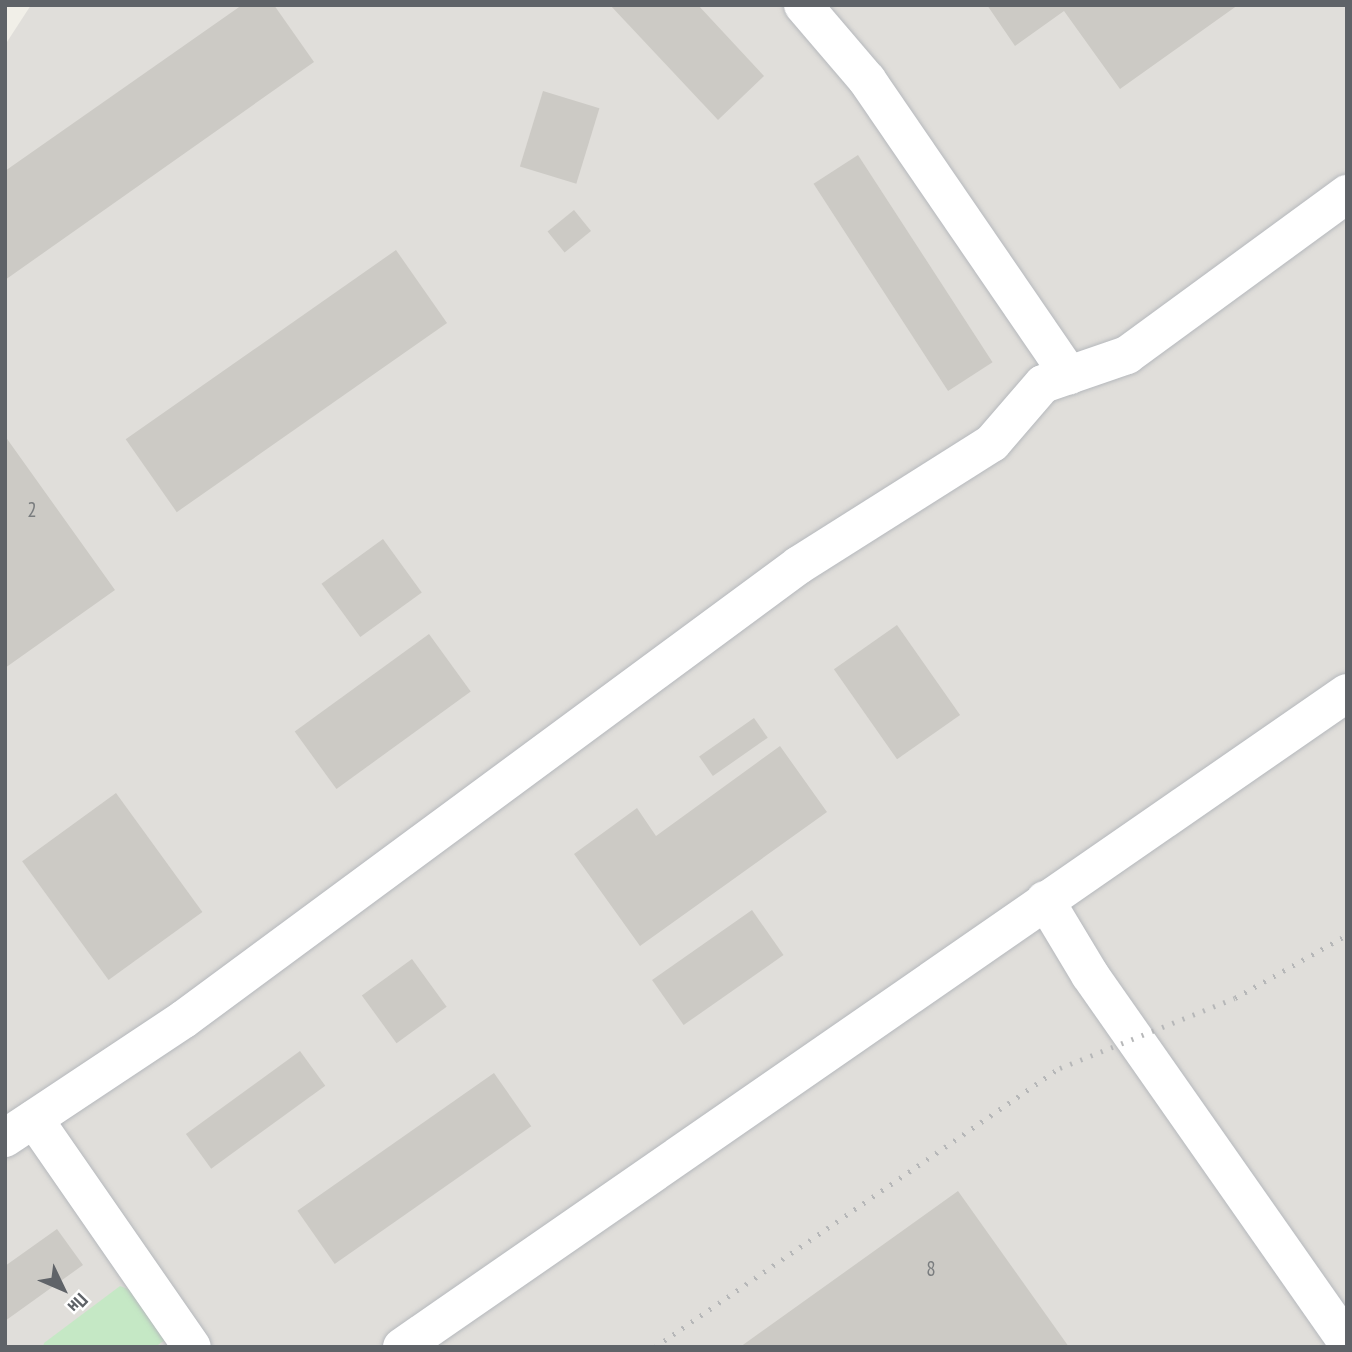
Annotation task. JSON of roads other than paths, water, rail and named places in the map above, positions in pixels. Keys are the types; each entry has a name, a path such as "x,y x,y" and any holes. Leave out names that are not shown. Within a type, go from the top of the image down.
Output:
{"street":[{"path":"803,5 867,80 1069,375"},
{"path":"192,1347 19,1128 184,1019 799,565 992,443 1042,384 1127,355 1347,194"},
{"path":"402,1347 1347,693"},
{"path":"1045,900 1090,975 1347,1342"}],"railway":[{"path":"655,1347 1060,1068 1235,998 1347,935"}]}
